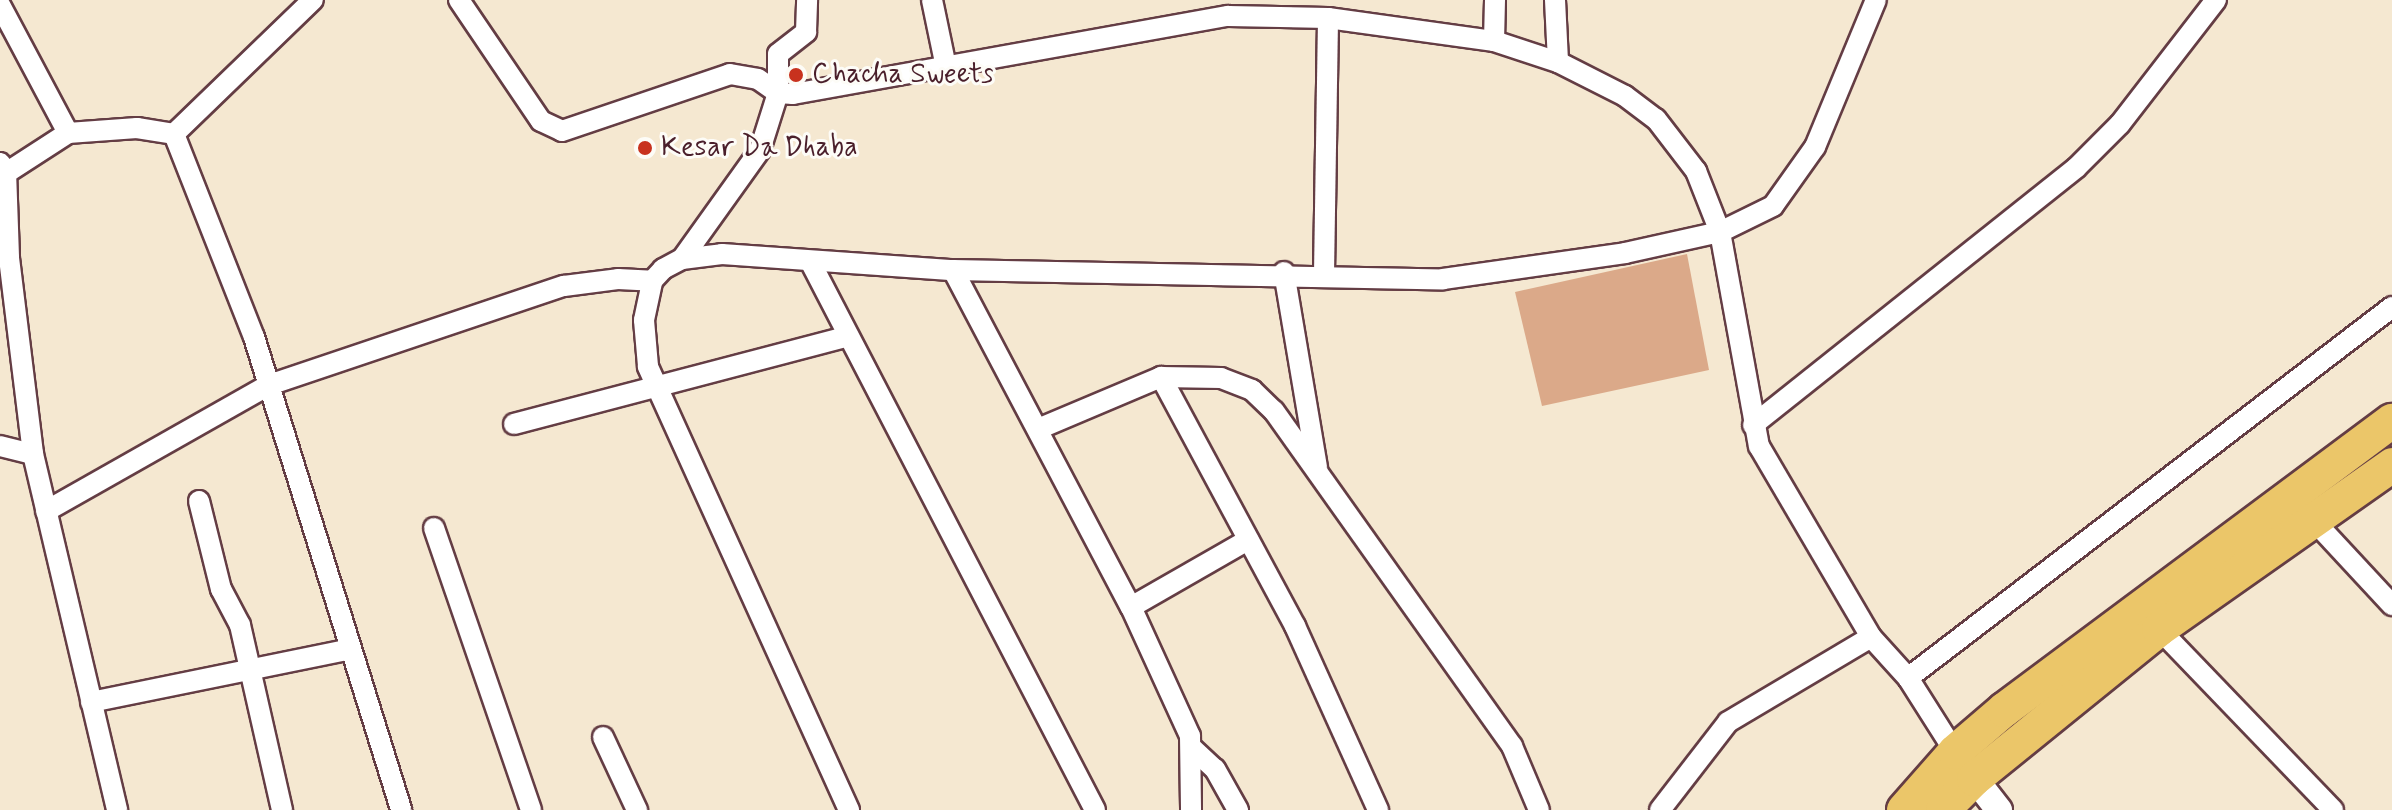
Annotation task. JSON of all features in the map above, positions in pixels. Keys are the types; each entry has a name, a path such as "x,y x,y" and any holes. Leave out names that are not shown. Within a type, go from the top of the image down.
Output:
{"highway":[{"path":"1943,810 1965,765 2392,421"},
{"path":"1904,810 2392,465"}],"street":[{"path":"174,134 313,0"},
{"path":"459,0 541,121 552,129 562,131 730,74 758,79 778,93 946,67 1227,8 1328,18 1494,41 1558,62 1625,96 1656,119 1696,171 1720,232 1753,425 1767,465 1871,637 1908,678 1965,765 1999,810"},
{"path":"46,511 269,385 564,286 618,279 652,281 682,259 760,150 778,93 778,54 806,32 807,0"},
{"path":"932,0 946,67"},
{"path":"1494,41 1495,0"},
{"path":"1555,0 1558,62"},
{"path":"682,259 722,254 811,263 953,270 1485,276 1720,232 1755,218 1787,190 1815,147 1876,0"},
{"path":"1753,425 2076,168 2120,124 2216,0"},
{"path":"0,5 68,133"},
{"path":"1324,274 1328,18"},
{"path":"117,810 33,454 9,258 2,171 68,133 137,128 174,134"},
{"path":"174,134 269,385 401,810"},
{"path":"811,263 846,337 1095,810"},
{"path":"953,270 1131,607 1191,747 1191,810"},
{"path":"1284,272 1319,475"},
{"path":"652,281 643,340 656,386 849,810"},
{"path":"1908,678 2392,307"},
{"path":"514,424 846,337"},
{"path":"1038,429 1161,377 1221,378 1252,390 1274,411 1512,746 1539,810"},
{"path":"1161,377 1295,626 1378,810"},
{"path":"0,446 33,454"},
{"path":"199,501 221,589 240,625 282,810"},
{"path":"2314,521 2392,605"},
{"path":"434,528 531,810"},
{"path":"1131,607 1248,540"},
{"path":"2159,629 2333,810"},
{"path":"1660,810 1728,722 1871,637"},
{"path":"91,702 351,649"},
{"path":"603,737 637,810"},
{"path":"1191,747 1215,769 1238,810"}],"building":[{"path":"1687,254 1709,370 1542,406 1515,292"}],"place":[{"name":"Chacha Sweets","path":"796,75"},
{"name":"Kesar Da Dhaba","path":"645,148"}]}
